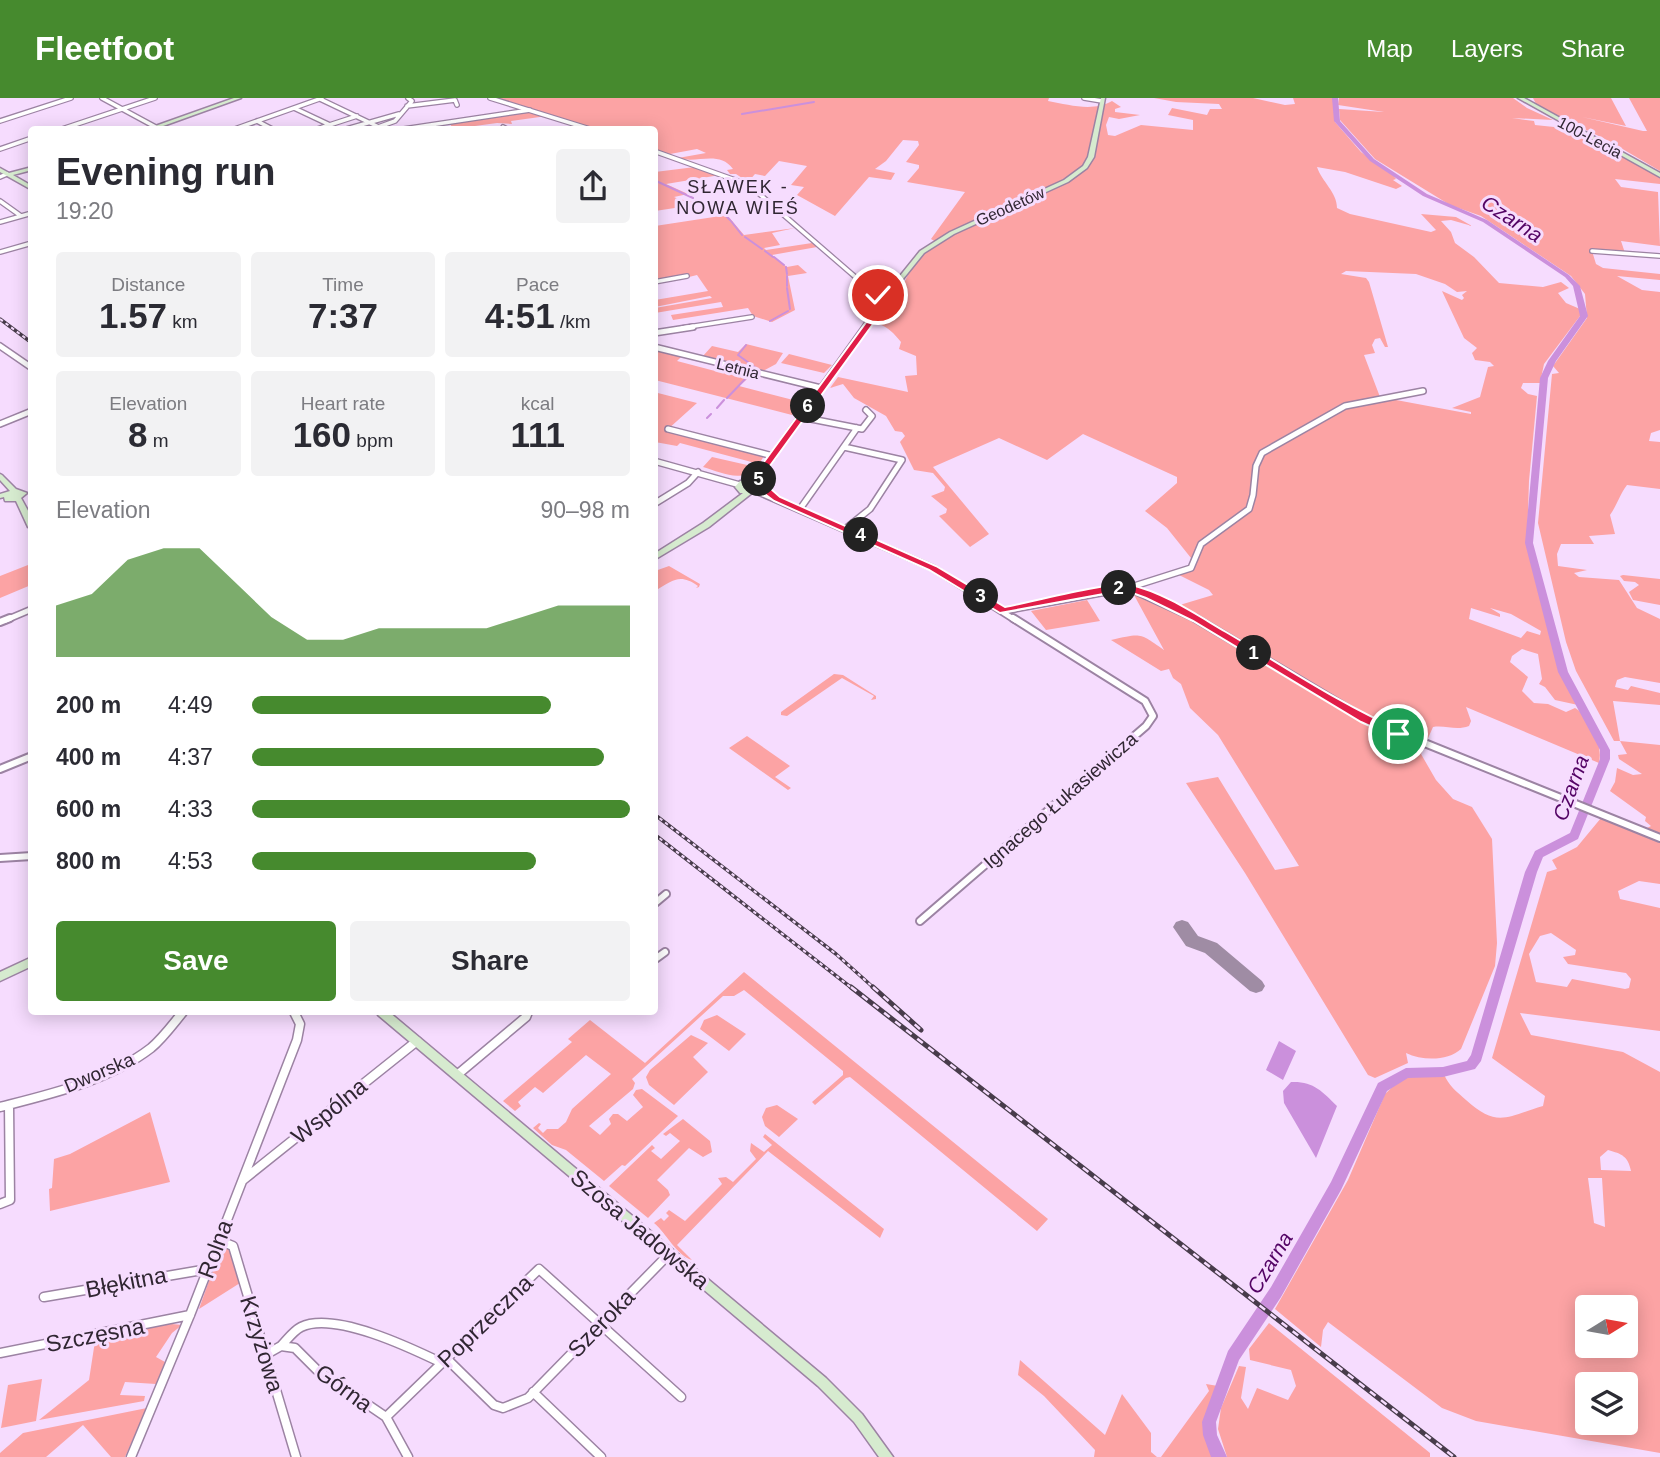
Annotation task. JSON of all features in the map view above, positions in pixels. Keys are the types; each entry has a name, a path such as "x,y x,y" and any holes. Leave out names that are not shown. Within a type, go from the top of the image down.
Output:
{"main road":[{"path":"163,126 239,98"},
{"name":"100-Lecia","path":"1520,98 1660,175"},
{"name":"Geodetów","path":"750,486 888,298 894,294 915,260 935,242 1080,173 1091,157 1102,99"},
{"path":"8,175 28,169"},
{"path":"0,170 28,187"},
{"path":"0,476 28,520"},
{"path":"658,561 734,503 750,486"},
{"path":"658,555 706,525"},
{"path":"0,977 28,963"},
{"name":"Szosa Jadowska","path":"386,1015 838,1397 867,1428 887,1457"}],"street":[{"path":"0,121 71,98"},
{"path":"102,98 154,126"},
{"path":"71,126 155,98"},
{"path":"243,126 320,98 377,126"},
{"path":"490,98 581,126"},
{"path":"1084,98 1102,99"},
{"path":"382,126 394,122 410,99"},
{"path":"407,106 455,100 457,105"},
{"path":"295,108 330,125"},
{"path":"424,126 530,110"},
{"path":"356,126 399,114"},
{"path":"327,126 358,116"},
{"path":"257,121 266,126"},
{"path":"0,149 28,139"},
{"path":"658,152 749,185 875,294 888,298"},
{"path":"0,177 8,175"},
{"path":"0,201 21,216"},
{"path":"0,222 28,214"},
{"path":"0,252 28,244"},
{"path":"1592,251 1660,256"},
{"path":"658,281 687,276"},
{"path":"723,314 727,321"},
{"path":"658,332 752,317"},
{"path":"0,346 28,365"},
{"name":"Letnia","path":"658,348 821,388"},
{"path":"1004,611 1128,588 1188,569 1193,565 1201,544 1249,509 1253,502 1256,462 1262,453 1345,406 1423,391"},
{"path":"801,417 863,429 872,416 866,410"},
{"path":"0,424 28,413"},
{"path":"800,509 857,428"},
{"path":"668,429 773,456"},
{"path":"844,447 902,460 870,509 845,529"},
{"name":"Ignacego Łukasiewicza","path":"658,462 750,486 933,568 1145,701 1153,716 1146,726 920,921"},
{"path":"658,500 688,483 698,472"},
{"path":"1128,588 1196,619 1365,719 1660,838"},
{"path":"0,622 28,611"},
{"path":"0,769 28,758"},
{"path":"0,859 28,856"},
{"path":"658,901 666,894"},
{"path":"658,957 665,951"},
{"name":"Dworska","path":"0,1107 72,1085 125,1064 157,1042 180,1015"},
{"name":"Rolna","path":"131,1457 190,1315 297,1040 300,1024 296,1015"},
{"path":"457,1075 527,1015"},
{"name":"Wspólna","path":"242,1180 416,1041"},
{"path":"0,1203 10,1200 9,1105"},
{"name":"Krzyżowa","path":"218,1240 228,1241 233,1246 296,1457"},
{"name":"Szeroka","path":"444,1361 494,1405 503,1408 528,1398 669,1254"},
{"name":"Błękitna","path":"44,1297 208,1269"},
{"name":"Poprzeczna","path":"386,1418 539,1269 681,1396"},
{"name":"Szczęsna","path":"0,1353 190,1315"},
{"path":"265,1355 281,1346 303,1326 317,1325 363,1331 444,1361"},
{"name":"Górna","path":"281,1346 295,1348 317,1370 386,1418 399,1436 408,1457"},
{"path":"533,1392 601,1457"}],"shaded area":[{"path":"492,98 1049,98 1048,101 1089,107 1112,101 1121,107 1115,109 1115,112 1140,115 1119,119 1109,117 1106,125 1108,135 1115,136 1141,125 1193,130 1193,120 1168,115 1172,108 1207,115 1210,109 1222,109 1219,104 1154,98 1253,98 1285,105 1295,104 1293,98 1334,98 1335,122 1361,152 1393,175 1396,179 1393,180 1402,186 1396,189 1345,172 1317,167 1335,197 1337,208 1350,214 1431,232 1436,230 1421,214 1456,217 1472,226 1451,220 1441,221 1451,232 1455,243 1474,257 1499,283 1543,287 1561,282 1569,288 1558,293 1566,303 1580,309 1580,316 1544,364 1540,383 1523,383 1521,388 1528,394 1537,396 1529,481 1527,543 1560,669 1578,705 1555,700 1545,687 1539,684 1542,679 1538,654 1522,649 1512,656 1510,662 1528,677 1522,691 1534,703 1548,704 1566,712 1575,708 1581,712 1595,732 1600,756 1599,763 1466,707 1471,721 1469,726 1433,727 1421,754 1436,780 1453,799 1472,807 1492,839 1497,943 1495,966 1461,1049 1449,1056 1435,1058 1406,1053 1408,1063 1375,1078 1368,1075 1245,873 1186,783 1218,777 1275,870 1299,866 1218,735 1190,708 1181,684 1173,678 1169,669 1161,671 1111,640 1140,636 1164,650 1134,595 1173,610 1183,604 1213,595 1209,590 1175,573 1190,566 1191,558 1167,528 1145,511 1177,483 1177,477 1083,434 1047,460 999,438 933,467 989,534 970,547 939,516 946,513 947,509 931,496 944,491 945,487 933,473 914,470 900,442 905,436 902,432 895,431 886,416 854,398 843,384 830,388 838,377 908,392 905,376 917,375 916,356 899,349 901,342 888,329 878,324 915,260 936,242 931,239 965,192 907,182 919,168 919,165 906,162 919,145 918,141 903,140 886,161 875,169 895,173 891,180 869,177 835,216 797,195 804,187 791,185 807,166 779,161 765,176 755,174 748,182 736,174 730,174 727,170 733,169 721,160 678,158 706,153 697,149 670,154 658,151 658,126 585,126","holes":["1346,271 1416,274 1445,284 1457,292 1467,291 1462,295 1462,300 1442,291 1464,338 1477,348 1472,353 1475,360 1490,362 1494,366 1488,367 1480,397 1452,408 1471,414 1380,397 1364,355 1375,353 1372,345 1375,339 1380,338 1385,347 1388,347 1369,282 1366,278 1341,274","1471,608 1500,617 1500,614 1490,608 1511,614 1541,631 1540,635 1527,631 1521,638 1469,619"]},
{"path":"1339,98 1513,98 1553,120 1512,118 1534,121 1535,125 1573,129 1660,178 1660,184 1615,179 1621,187 1658,192 1660,246 1621,241 1625,253 1592,251 1596,264 1603,268 1660,274 1660,280 1617,276 1642,290 1660,292 1660,430 1651,433 1649,441 1660,442 1660,489 1627,485 1610,515 1615,534 1589,536 1594,544 1561,544 1557,554 1558,566 1587,570 1574,573 1579,577 1619,580 1637,608 1660,619 1660,683 1625,677 1617,680 1615,687 1628,690 1631,686 1660,693 1660,705 1613,701 1620,741 1614,741 1576,671 1566,642 1538,523 1552,374 1559,373 1553,366 1587,318 1585,294 1571,276 1481,216 1450,205 1375,159 1340,120 1339,109 1384,112 1338,105"},
{"path":"1533,98 1611,98 1626,126 1582,117 1647,131 1629,98 1660,98 1660,171 1609,141 1537,106"},
{"path":"531,112 547,116 511,121 512,124 451,126 449,122"},
{"path":"695,167 720,175 666,184 688,194 674,197 701,204 658,211 658,172"},
{"path":"727,215 744,235 795,228 772,233 780,245 764,248 766,250 812,243 817,247 772,255 787,267 798,265 807,273 788,276 795,310 772,322 753,316 748,308 673,320 671,315 723,307 721,302 658,312 658,307 712,298 710,296 658,306 658,299 708,291 697,275 689,277 687,274 658,279 658,226"},
{"path":"746,344 783,353 776,364 763,371 703,356 712,346 738,352"},
{"path":"658,350 682,356 677,361 715,371 718,365 753,374 739,386 801,402 792,415 658,381"},
{"path":"789,354 832,365 824,373 781,363"},
{"path":"658,393 697,403 667,430 764,456 759,464 680,443 677,446 658,443"},
{"path":"712,457 756,467 744,475 724,474 703,467"},
{"path":"28,565 28,586 0,598 0,576"},
{"path":"669,566 700,584 699,587 696,588 698,586 692,582 681,579 658,589 658,570"},
{"path":"1620,576 1660,579 1660,605 1633,600 1629,592 1639,585 1624,581"},
{"path":"1087,600 1100,621 1046,630 1031,611"},
{"path":"834,674 843,675 876,696 876,699 871,700 874,696 842,678 787,716 781,715 781,712"},
{"path":"747,736 790,766 775,777 791,788 788,790 729,748"},
{"path":"1620,741 1660,745 1660,833 1647,828 1651,826 1645,821 1646,817 1610,791 1615,782 1617,768 1633,775 1642,774 1619,759 1618,755 1627,754"},
{"path":"1601,818 1660,843 1660,884 1639,881 1618,891 1620,899 1660,908 1660,1031 1520,1013 1531,1035 1623,1052 1660,1072 1660,1453 1476,1421 1442,1408 1328,1322 1323,1330 1321,1347 1275,1309 1348,1180 1385,1094 1406,1074 1444,1074 1450,1085 1466,1100 1494,1117 1511,1116 1543,1106 1545,1096 1492,1058 1547,872 1557,869 1552,860 1577,847","holes":["1551,933 1576,950 1575,955 1563,957 1568,964 1626,973 1631,979 1629,988 1572,979 1567,987 1536,982 1529,954 1540,936","1608,1150 1621,1154 1631,1171 1601,1170 1600,1157","1588,1178 1602,1178 1605,1227 1594,1223"]},
{"path":"744,972 1048,1219 1037,1231 850,1077 815,1105 812,1102 843,1075 843,1071 744,990 734,996 723,996 632,1079 635,1083 633,1089 589,1126 600,1135 611,1124 609,1119 613,1114 618,1114 627,1121 643,1107 633,1095 636,1090 642,1089 678,1116 625,1166 622,1165 604,1181 566,1150 552,1145 533,1128 539,1123 541,1124 538,1128 543,1133 547,1129 558,1129 566,1122 572,1109 611,1074 586,1055 543,1093 535,1087 518,1102 521,1106 515,1111 503,1101 572,1042 568,1039 590,1020 645,1063"},
{"path":"717,1015 746,1034 729,1051 700,1029 704,1020"},
{"path":"691,1035 708,1043 693,1057 708,1072 674,1105 649,1085 646,1077 650,1070"},
{"path":"1279,1041 1296,1051 1283,1080 1266,1070"},
{"path":"1291,1082 1311,1085 1337,1106 1316,1158 1284,1103 1283,1091"},
{"path":"777,1105 798,1119 779,1137 765,1126 762,1117 766,1108"},
{"path":"150,1112 170,1182 50,1211 49,1189 52,1188 54,1159 70,1154"},
{"path":"683,1119 710,1141 712,1152 703,1157 689,1148 657,1180 670,1195 648,1218 609,1186 652,1145 655,1148 651,1151 661,1159 680,1141 670,1133 666,1136 663,1134"},
{"path":"765,1134 884,1229 880,1238 768,1151 677,1245 692,1260 681,1254 654,1223 661,1218 664,1221 669,1216 666,1213 669,1210 685,1221 722,1184 718,1178 726,1177 733,1182 756,1159 750,1151 751,1143 764,1152 772,1145 763,1137"},
{"path":"221,1247 230,1247 240,1283 199,1309"},
{"path":"1269,1323 1430,1453 1430,1457 1227,1457 1218,1429 1221,1408 1239,1366 1246,1367 1241,1398 1248,1409 1257,1388 1288,1400 1296,1386 1291,1370 1250,1360 1249,1349"},
{"path":"172,1324 182,1325 172,1333 156,1357 165,1362 156,1384 125,1382 120,1395 145,1396 144,1401 39,1420 89,1380 95,1341 101,1341 104,1336 112,1334"},
{"path":"1020,1360 1105,1435 1122,1394 1151,1433 1151,1452 1157,1457 1094,1457 1095,1450 1044,1396 1018,1375"},
{"path":"42,1379 36,1421 1,1428 8,1385"},
{"path":"1206,1384 1218,1386 1207,1421 1214,1457 1161,1457 1209,1391"},
{"path":"147,1408 125,1457 111,1457 83,1425 46,1457 0,1457 0,1453 23,1433"}],"waterway":[{"name":"Czarna","path":"1219,1457 1210,1435 1209,1422 1233,1356 1276,1292 1336,1186 1382,1087 1406,1073 1443,1072 1471,1065 1477,1057 1531,872 1539,854 1574,836 1605,759 1605,750 1563,672 1529,543 1544,378 1552,361 1584,316 1576,286 1567,276 1485,221 1425,195 1372,160 1337,121 1335,98"},
{"path":"742,114 814,102"},
{"path":"658,182 693,198"},
{"path":"698,201 702,203"},
{"path":"726,216 730,220"},
{"path":"731,221 742,235"},
{"path":"745,237 762,249"},
{"path":"765,251 773,257"},
{"path":"774,257 784,265"},
{"path":"786,267 787,274"},
{"path":"787,276 787,286"},
{"path":"787,288 790,309"},
{"path":"770,321 788,311"},
{"path":"746,345 738,355 756,368"},
{"path":"727,398 750,374"},
{"path":"717,408 724,400"},
{"path":"707,418 711,414"}],"taxiway":[{"path":"1182,927 1192,941 1211,948 1256,986"}],"railway":[{"path":"0,319 28,340"},
{"path":"658,817 836,954 875,989"},
{"path":"658,837 853,989"},
{"path":"851,987 1454,1457"},
{"path":"873,987 921,1030"}],"district":[{"name":"SŁAWEK - NOWA WIEŚ","path":"738,197"}],"route":[{"path":"878,295 888,298 762,470 758,481 761,487 777,499 933,568 1004,611 1109,589 1128,588 1149,596 1196,619 1365,719 1398,734"}]}
